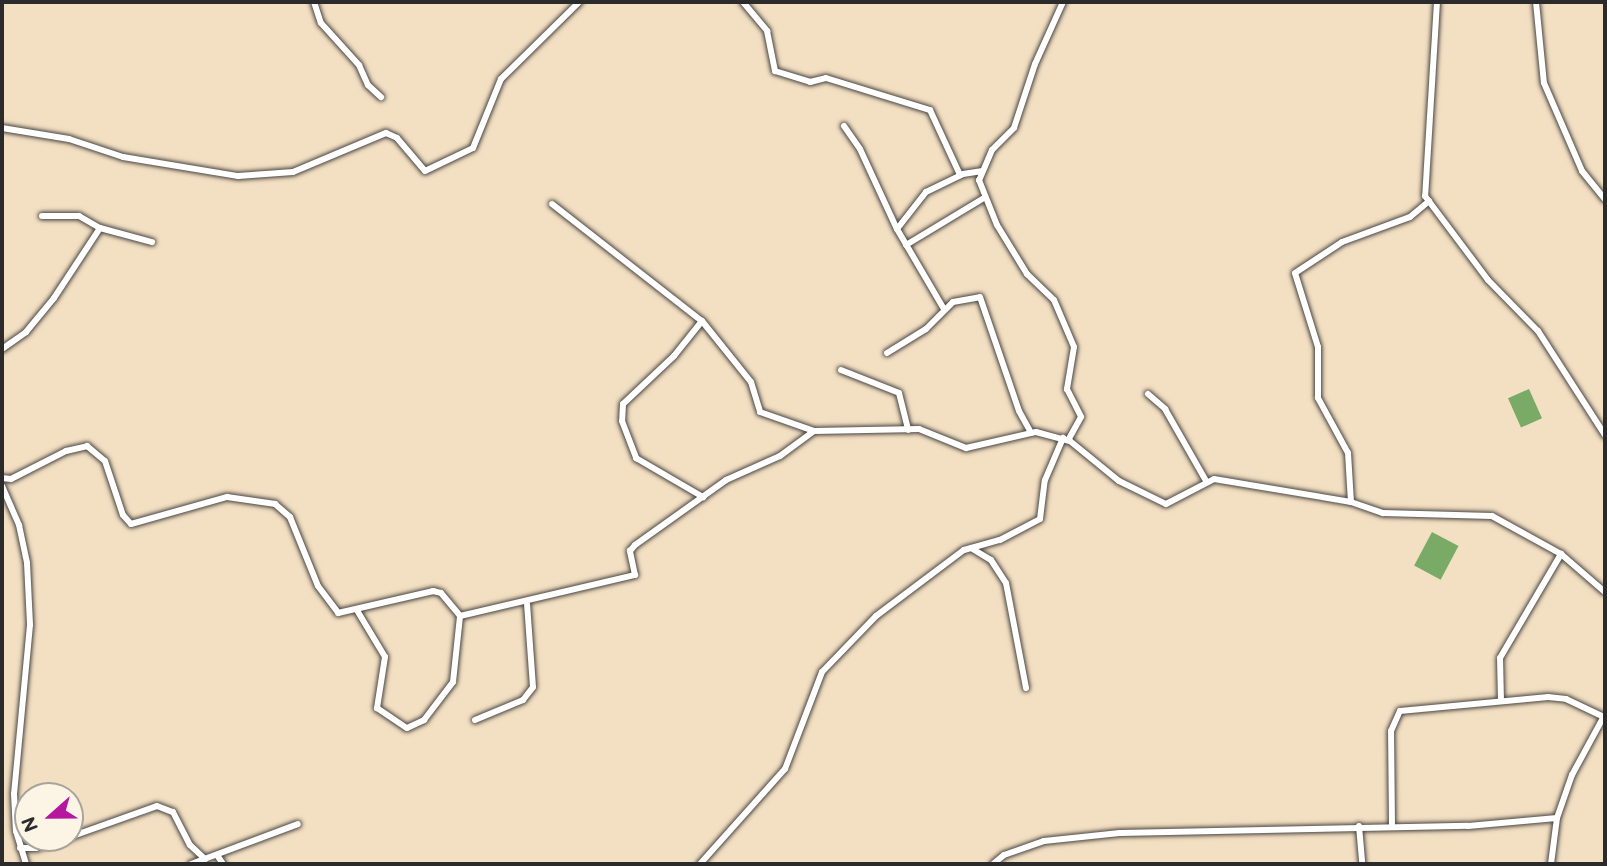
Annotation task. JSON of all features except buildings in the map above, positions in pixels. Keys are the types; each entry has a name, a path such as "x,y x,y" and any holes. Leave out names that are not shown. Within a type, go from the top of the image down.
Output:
{"street":[{"path":"314,2 321,23 381,97"},
{"path":"2,128 69,139 123,157 238,176 292,172 386,133 397,138 425,171 473,148 501,79 579,2"},
{"path":"743,2 767,31 775,71 810,82 835,80 930,110 960,175"},
{"path":"897,229 918,199 960,175 981,171 1014,128 1035,64 1063,2"},
{"path":"1437,2 1430,160 1423,185 1429,201 1488,280 1538,331 1605,435"},
{"path":"1536,2 1544,83 1582,171 1605,199"},
{"path":"844,126 860,149 897,229 944,309"},
{"path":"700,864 785,769 822,672 885,607 943,564 971,548 1000,540 1040,519 1045,480 1081,412 1067,388 1075,356 1069,334 1054,300 1027,274 984,198 981,171"},
{"path":"906,245 984,198"},
{"path":"1351,502 1348,453 1318,398 1318,347 1296,273 1342,242 1410,217 1429,201"},
{"path":"552,204 702,321 751,382 760,412 814,431 919,429 966,448 1031,433 1065,439 1119,481 1166,504 1206,481 1252,484 1351,502 1383,513 1479,513 1561,554 1605,592"},
{"path":"42,216 79,216 100,228 152,242"},
{"path":"2,349 26,332 54,298 100,228"},
{"path":"887,353 926,329 953,302 980,298 1018,411 1031,433"},
{"path":"702,321 674,356 623,404 622,421 636,458 667,480 703,496"},
{"path":"841,370 900,393 908,430"},
{"path":"1148,394 1166,409 1206,481"},
{"path":"460,616 527,604 635,575 630,551 635,545 735,475 780,456 814,431"},
{"path":"2,478 11,480 66,451 87,446 105,461 123,515 131,524 227,497 275,504 290,517 325,599 338,613 358,612 433,591 460,616"},
{"path":"2,486 23,538 30,615 15,782"},
{"path":"971,548 991,560 1006,583 1026,688"},
{"path":"1501,701 1500,658 1561,554"},
{"path":"475,720 523,700 533,687 527,604"},
{"path":"358,612 385,657 377,708 407,728 424,720 453,682 460,616"},
{"path":"1392,824 1394,717 1408,708 1555,698 1604,716 1572,775 1557,818 1551,864"},
{"path":"84,833 157,806 173,812 190,845 205,859"},
{"path":"993,864 1021,848 1056,840 1162,831 1237,832 1392,824 1468,826 1557,818"},
{"path":"191,864 298,824"},
{"path":"1359,826 1362,864"},
{"path":"217,855 223,864"}],"green space":[{"path":"1529,389 1542,418 1521,428 1508,398"},
{"path":"1432,532 1458,546 1441,580 1414,566"}]}
